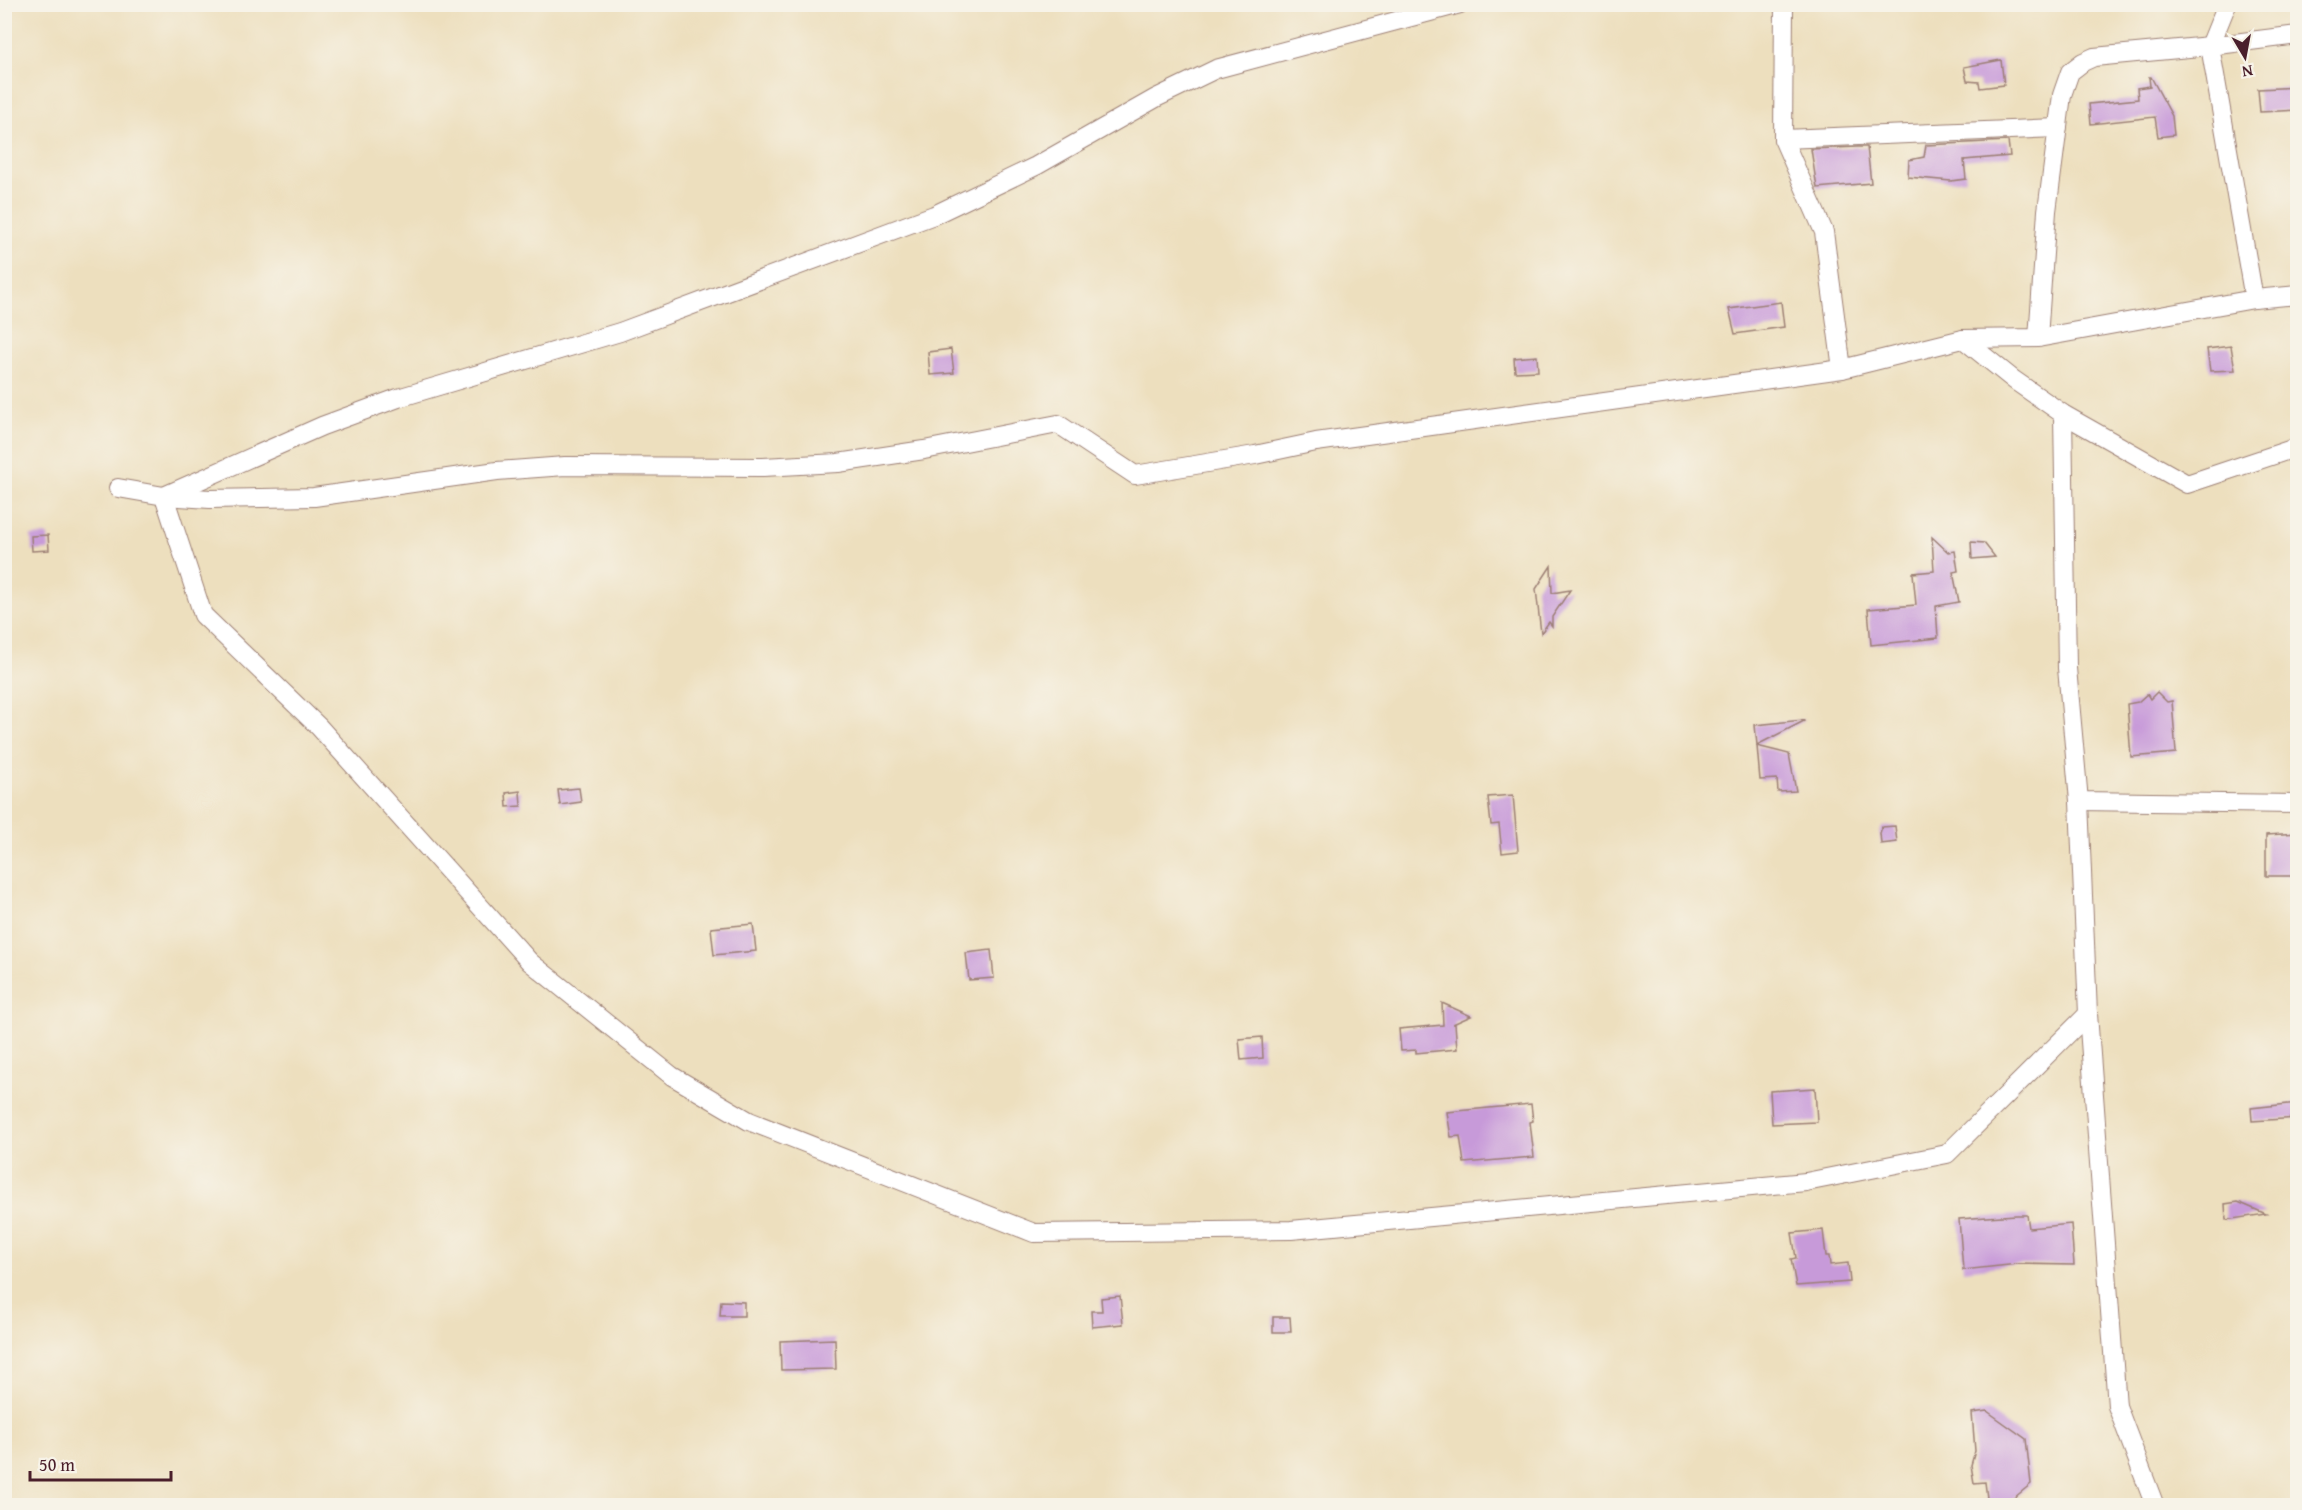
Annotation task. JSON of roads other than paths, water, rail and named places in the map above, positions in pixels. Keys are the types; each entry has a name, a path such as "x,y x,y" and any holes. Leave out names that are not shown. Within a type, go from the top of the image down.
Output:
{"street":[{"path":"164,496 322,426 398,398 620,332 934,215 1036,166 1156,98 1216,69 1460,4"},
{"path":"1784,4 1783,139 1824,232 1842,369"},
{"path":"2226,4 2210,46 2254,299"},
{"path":"2038,338 2047,211 2062,95 2070,72 2094,57 2298,35"},
{"path":"1783,139 2058,128"},
{"path":"118,488 164,496 210,499 314,497 497,471 565,466 763,466 838,463 924,450 1058,424 1135,475 1255,455 1316,442 1842,369 1963,339 2038,338 2254,299 2298,295"},
{"path":"1963,339 2014,380 2063,414 2187,484 2298,447"},
{"path":"2063,414 2067,668 2079,801 2088,1014 2117,1406 2155,1506"},
{"path":"164,496 203,615 319,727 530,962 672,1077 749,1121 1034,1233 1291,1230 1806,1182 1947,1154 2088,1014"},
{"path":"2079,801 2298,804"}]}
